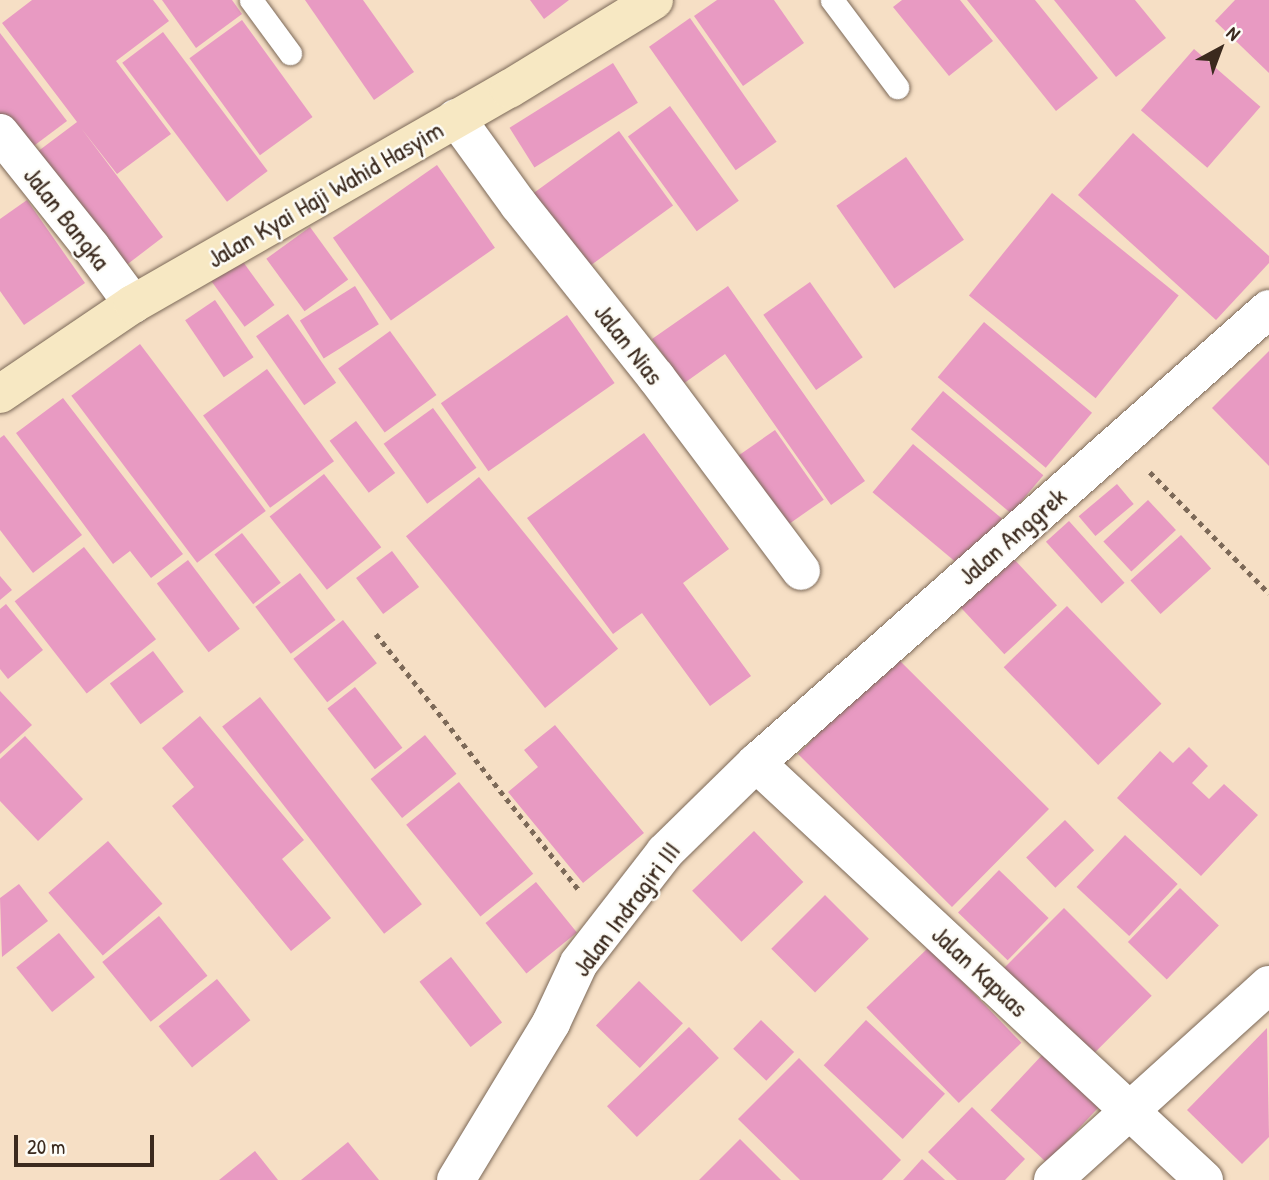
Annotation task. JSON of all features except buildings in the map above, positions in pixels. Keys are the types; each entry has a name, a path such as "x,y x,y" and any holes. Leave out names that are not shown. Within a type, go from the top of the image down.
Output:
{"main road":[{"name":"Jalan Kyai Haji Wahid Hasyim","path":"0,394 133,304 456,118 639,4"}],"street":[{"name":"Jalan Nias","path":"456,118 519,205 656,377 801,570"},
{"name":"Jalan Bangka","path":"0,133 133,304"},
{"name":"Jalan Anggrek","path":"756,763 1269,309"},
{"name":"Jalan Indragiri III","path":"456,1180 551,1023 579,963 665,852 756,763"},
{"name":"Jalan Kapuas","path":"756,763 1204,1180"},
{"path":"1053,1180 1269,985"}],"lane":[{"path":"251,0 290,53"},
{"path":"832,0 897,88"}],"path":[{"path":"1119,442 1269,593"},
{"path":"376,634 608,926"}]}
